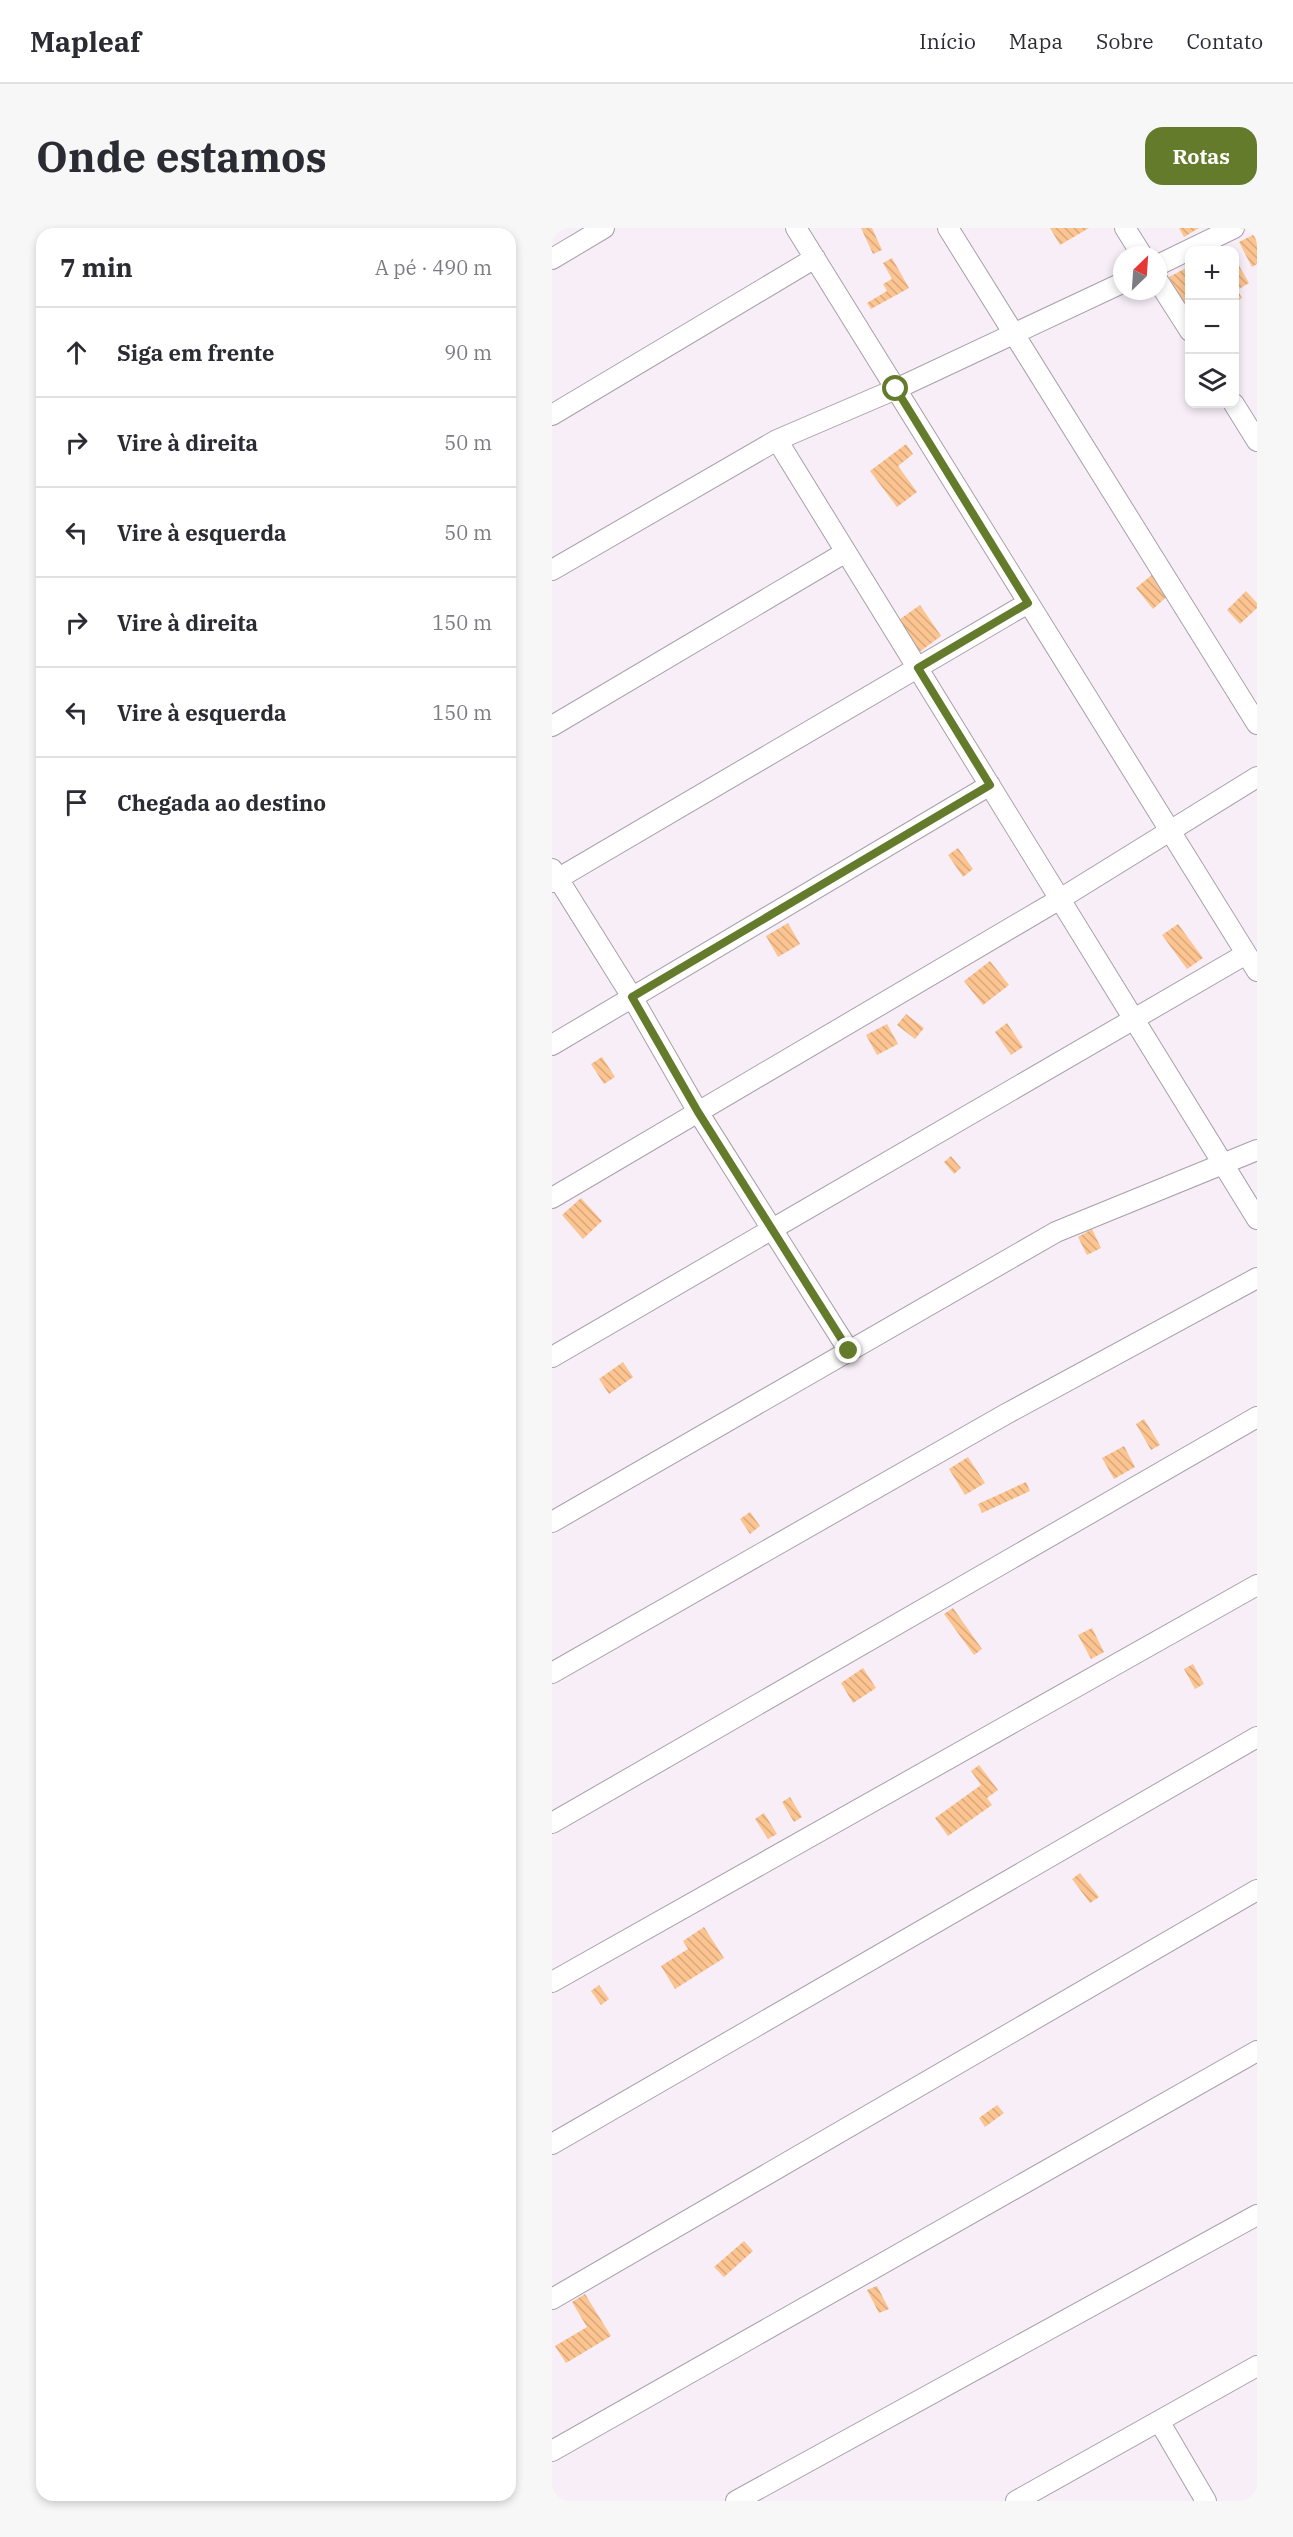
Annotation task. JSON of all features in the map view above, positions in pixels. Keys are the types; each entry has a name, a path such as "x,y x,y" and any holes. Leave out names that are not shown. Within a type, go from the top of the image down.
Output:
{"street":[{"path":"552,259 604,228"},
{"path":"796,228 1257,971"},
{"path":"948,228 1257,724"},
{"path":"1125,228 1136,246"},
{"path":"1167,261 1234,228"},
{"path":"552,415 815,258"},
{"path":"552,570 777,440 896,389 1113,287"},
{"path":"1167,295 1185,324"},
{"path":"1236,408 1257,441"},
{"path":"777,440 1257,1219"},
{"path":"552,726 846,552"},
{"path":"849,1351 698,1112 632,997 554,876 1028,603"},
{"path":"552,1198 1060,899 1257,777"},
{"path":"552,1045 990,785"},
{"path":"552,1357 1246,954"},
{"path":"552,1522 1056,1232 1257,1150"},
{"path":"554,1667 995,1419 1257,1278"},
{"path":"552,1823 1257,1417"},
{"path":"552,1982 1257,1585"},
{"path":"552,2144 1257,1737"},
{"path":"552,2299 1257,1890"},
{"path":"552,2451 1257,2051"},
{"path":"736,2501 1257,2216"},
{"path":"1016,2501 1257,2366"},
{"path":"1159,2421 1206,2501"}],"building":[{"path":"861,228 872,228 882,250 873,254"},
{"path":"1050,228 1089,228 1060,245"},
{"path":"1179,228 1199,228 1184,237"},
{"path":"1257,233 1257,264 1252,267 1239,242"},
{"path":"892,258 909,288 871,309 867,303 887,291 883,284 892,279 883,263"},
{"path":"1239,266 1249,283 1239,289"},
{"path":"1185,269 1185,302 1183,303 1169,277"},
{"path":"906,444 913,454 898,466 917,492 897,507 870,471"},
{"path":"1154,573 1171,593 1153,609 1136,588"},
{"path":"1246,591 1257,603 1257,608 1240,624 1227,610"},
{"path":"920,605 941,636 918,653 896,622"},
{"path":"958,848 973,869 963,877 948,855"},
{"path":"788,923 800,944 778,957 766,936"},
{"path":"1178,924 1203,958 1187,969 1162,935"},
{"path":"990,961 1009,985 983,1005 964,981"},
{"path":"906,1014 924,1028 915,1039 897,1025"},
{"path":"1007,1023 1023,1047 1011,1055 995,1032"},
{"path":"887,1024 898,1044 877,1055 866,1035"},
{"path":"602,1057 615,1077 604,1084 591,1064"},
{"path":"951,1156 961,1168 954,1174 944,1162"},
{"path":"581,1198 602,1221 583,1239 562,1215"},
{"path":"1092,1229 1101,1248 1087,1255 1078,1237"},
{"path":"623,1362 633,1377 609,1394 599,1379"},
{"path":"1144,1419 1160,1445 1151,1450 1136,1424"},
{"path":"1124,1446 1135,1467 1114,1479 1102,1458"},
{"path":"968,1457 985,1483 965,1495 949,1469"},
{"path":"1026,1482 1030,1491 982,1513 978,1504"},
{"path":"750,1512 760,1526 750,1534 740,1519"},
{"path":"953,1608 982,1649 974,1655 944,1614"},
{"path":"1092,1628 1104,1652 1091,1659 1078,1635"},
{"path":"1193,1664 1204,1684 1195,1689 1184,1669"},
{"path":"863,1668 876,1688 853,1703 841,1683"},
{"path":"979,1765 998,1790 987,1798 992,1805 948,1836 935,1818 981,1785 971,1771"},
{"path":"790,1797 802,1817 794,1822 782,1802"},
{"path":"764,1813 777,1834 768,1839 755,1819"},
{"path":"1080,1873 1099,1897 1090,1903 1072,1879"},
{"path":"704,1927 724,1958 675,1989 661,1966 688,1949 683,1941"},
{"path":"599,1985 609,1999 601,2005 591,1991"},
{"path":"997,2105 1004,2113 985,2127 979,2118"},
{"path":"744,2241 753,2251 724,2277 714,2267"},
{"path":"877,2286 889,2309 879,2313 867,2290"},
{"path":"585,2294 611,2336 566,2363 555,2346 587,2327 572,2302"}],"route":[{"path":"849,1351 698,1112 632,997 990,785 918,668 1028,603 896,389"}]}
